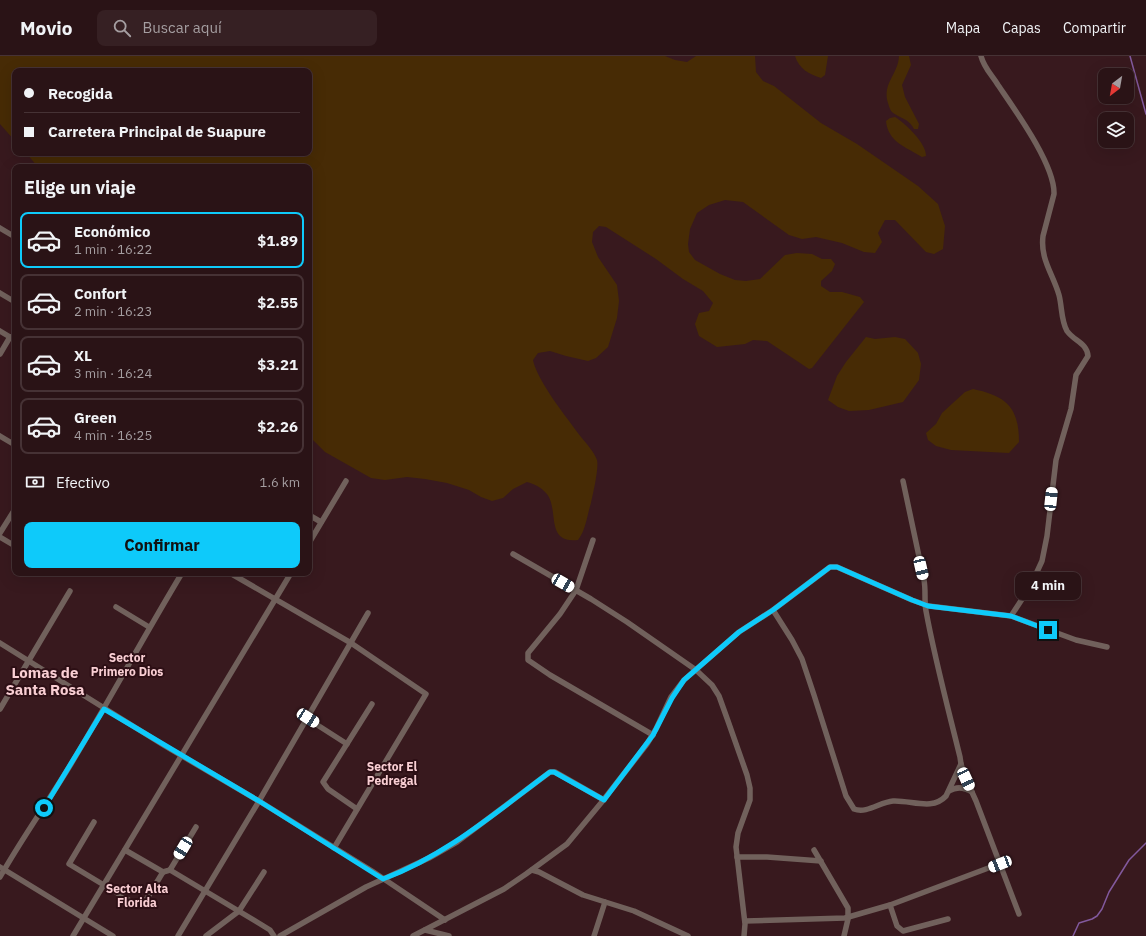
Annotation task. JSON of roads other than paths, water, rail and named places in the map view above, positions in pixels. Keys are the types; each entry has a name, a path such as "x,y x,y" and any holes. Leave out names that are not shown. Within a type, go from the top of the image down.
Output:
{"street":[{"path":"981,56 985,66 1039,150 1051,176 1054,194 1043,236 1042,243 1044,258 1059,294 1066,330 1086,349 1088,356 1076,375 1071,409 1056,460 1047,536 1042,561 1030,587 1011,616"},
{"path":"0,228 12,235"},
{"path":"0,293 12,300"},
{"path":"0,331 12,339 0,354"},
{"path":"0,436 12,443"},
{"path":"312,538 346,481"},
{"path":"903,481 924,580 925,605 933,649 961,764 1019,914"},
{"path":"0,532 12,514"},
{"path":"312,517 321,522"},
{"path":"0,537 12,544"},
{"path":"593,540 576,590 560,614 528,653 528,660 653,735"},
{"path":"513,554 576,590 627,622 696,670 712,685 719,696 747,775 750,788 750,800 737,840 737,857 745,921 744,936"},
{"path":"413,936 499,891 560,850 604,800 653,735 675,692 684,680 739,632 773,610 828,568 833,566 925,605 1011,616 1076,640 1107,647"},
{"path":"0,877 2,869 53,795 104,709 149,627 180,576"},
{"path":"235,576 352,643 426,694 334,848"},
{"path":"73,936 289,576"},
{"path":"0,709 70,591"},
{"path":"116,607 149,627"},
{"path":"773,610 802,659 846,796 854,809 862,811 895,801 935,804 943,800 949,791 961,764"},
{"path":"181,935 205,891 352,643 368,613"},
{"path":"0,643 104,709 259,801 445,920"},
{"path":"357,809 328,789 323,782 372,704"},
{"path":"308,718 347,744"},
{"path":"280,936 366,887 428,858 457,842 550,772 554,772 604,800"},
{"path":"949,791 957,787 972,792"},
{"path":"94,822 69,864 140,906 163,872 170,870 196,827"},
{"path":"125,850 163,872"},
{"path":"814,850 848,908 848,918 844,936"},
{"path":"737,857 767,857 821,861"},
{"path":"745,921 831,920 848,918 890,905 1000,864"},
{"path":"2,869 84,917 113,936"},
{"path":"170,870 270,930 274,936"},
{"path":"532,870 539,872 583,895 634,911 688,936"},
{"path":"206,936 239,911 264,872"},
{"path":"594,936 605,902"},
{"path":"890,905 897,926 903,931 948,919"},
{"path":"425,930 449,936"}],"waterway":[{"path":"1130,56 1146,114"},
{"path":"1073,936 1079,923 1097,916 1102,909 1109,892 1129,860 1146,843"}],"district":[{"name":"Sector Primero Dios","path":"127,664"},
{"name":"Lomas de Santa Rosa","path":"45,680"},
{"name":"Sector El Pedregal","path":"392,773"},
{"name":"Sector Alta Florida","path":"137,895"}]}
